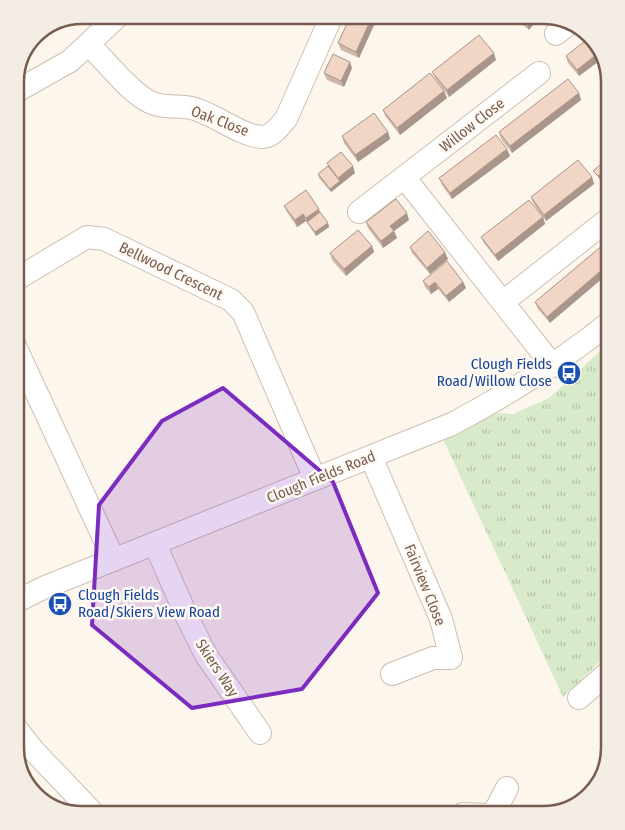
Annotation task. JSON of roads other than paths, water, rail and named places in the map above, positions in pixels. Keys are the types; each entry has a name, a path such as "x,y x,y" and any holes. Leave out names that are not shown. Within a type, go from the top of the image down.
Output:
{"street":[{"path":"24,87 70,61 109,24"},
{"name":"Oak Close","path":"88,44 136,92 150,103 166,107 199,110 246,132 268,136 286,118 328,24"},
{"name":"Willow Close","path":"359,212 539,73"},
{"path":"404,177 553,366"},
{"path":"503,302 601,225"},
{"name":"Bellwood Crescent","path":"24,275 87,237 104,239 231,300 243,312 315,479"},
{"name":"Clough Fields Road","path":"24,598 43,588 452,424 516,389 553,366 601,329"},
{"path":"24,365 114,560"},
{"name":"Fairview Close","path":"371,457 441,619 451,658 433,658 392,674"},
{"name":"Skiers Way","path":"155,544 187,618 206,655 260,733"},
{"path":"579,698 601,679"},
{"path":"26,756 84,806"},
{"path":"496,806 507,788"}],"place":[{"name":"Clough Fields Road/Willow Close","path":"569,373"},
{"name":"Clough Fields Road/Skiers View Road","path":"60,604"}]}
